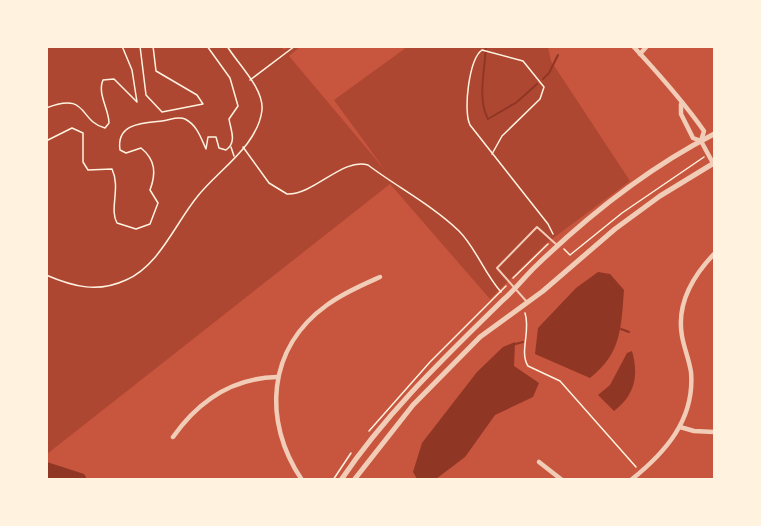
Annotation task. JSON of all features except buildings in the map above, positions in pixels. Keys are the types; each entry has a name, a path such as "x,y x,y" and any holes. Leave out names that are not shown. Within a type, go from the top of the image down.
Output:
{"street":[{"path":"633,46 660,74 681,104 689,110 704,130 701,141"},
{"path":"640,54 647,46"},
{"path":"354,480 413,405 480,337 521,307 615,229 660,196 714,164 701,141 693,138 681,114 681,104"},
{"path":"341,480 360,451 406,396 559,245 618,196 714,134"},
{"path":"631,480 666,449 681,427 688,404 691,380 680,326 681,312 692,281 714,254"},
{"path":"302,480 290,463 277,425 277,377 289,349 312,318 344,294 380,277"},
{"path":"173,437 196,408 210,397 243,381 277,377"},
{"path":"681,427 694,431 714,432"},
{"path":"539,462 562,480"}],"lane":[{"path":"527,302 497,268 537,227 559,245"}],"path":[{"path":"46,108 69,103 82,106 97,126 105,128 109,123 109,114 102,94 103,80 114,79 136,102 132,70 122,46"},
{"path":"140,46 146,95 162,112 203,104 197,95 156,71 153,46"},
{"path":"46,141 72,128 83,133 83,162 88,170 112,169 116,177 115,219 123,227 136,229 150,224 158,203 150,190 155,176 148,154 141,148 126,153 120,150 119,142 123,133 135,123 180,117 188,120 198,130 206,149 208,137 216,137 219,148 226,150 231,146 233,142 230,119 238,106 230,78 207,46"},
{"path":"46,275 71,285 90,288 115,285 135,276 152,261 195,199 243,147 262,109 259,93 226,46"},
{"path":"250,80 295,46"},
{"path":"365,435 399,395 551,240 553,231 492,154 466,116 469,87 477,55 482,50 523,61 544,87 540,99 502,136 492,154"},
{"path":"231,146 235,157"},
{"path":"243,147 269,183 287,194 301,192 356,164 368,165 459,231 472,247 487,276 507,297"},
{"path":"559,245 570,255 622,213 709,154"},
{"path":"521,307 529,328 524,355 528,366 560,381 641,472"},
{"path":"333,480 351,453"}],"shaded area":[{"path":"281,46 284,50 289,47 300,47 289,56 385,170 334,100 407,47 548,47 551,61 630,181 544,245 490,299 390,184 47,454 47,47"},
{"path":"598,272 610,274 624,290 620,328 614,349 601,369 590,378 535,354 538,328 576,288"},
{"path":"515,342 514,366 539,383 533,397 495,415 465,457 436,479 417,479 413,472 422,443 477,372 503,347"},
{"path":"632,351 635,369 634,384 627,398 614,411 598,395 610,385 627,353"},
{"path":"47,462 84,474 87,479 47,479"}],"waterway":[{"path":"486,46 482,93 488,119 517,102 537,84"},
{"path":"543,79 549,73 558,55"},
{"path":"621,329 629,332"},
{"path":"512,345 523,342"}]}
